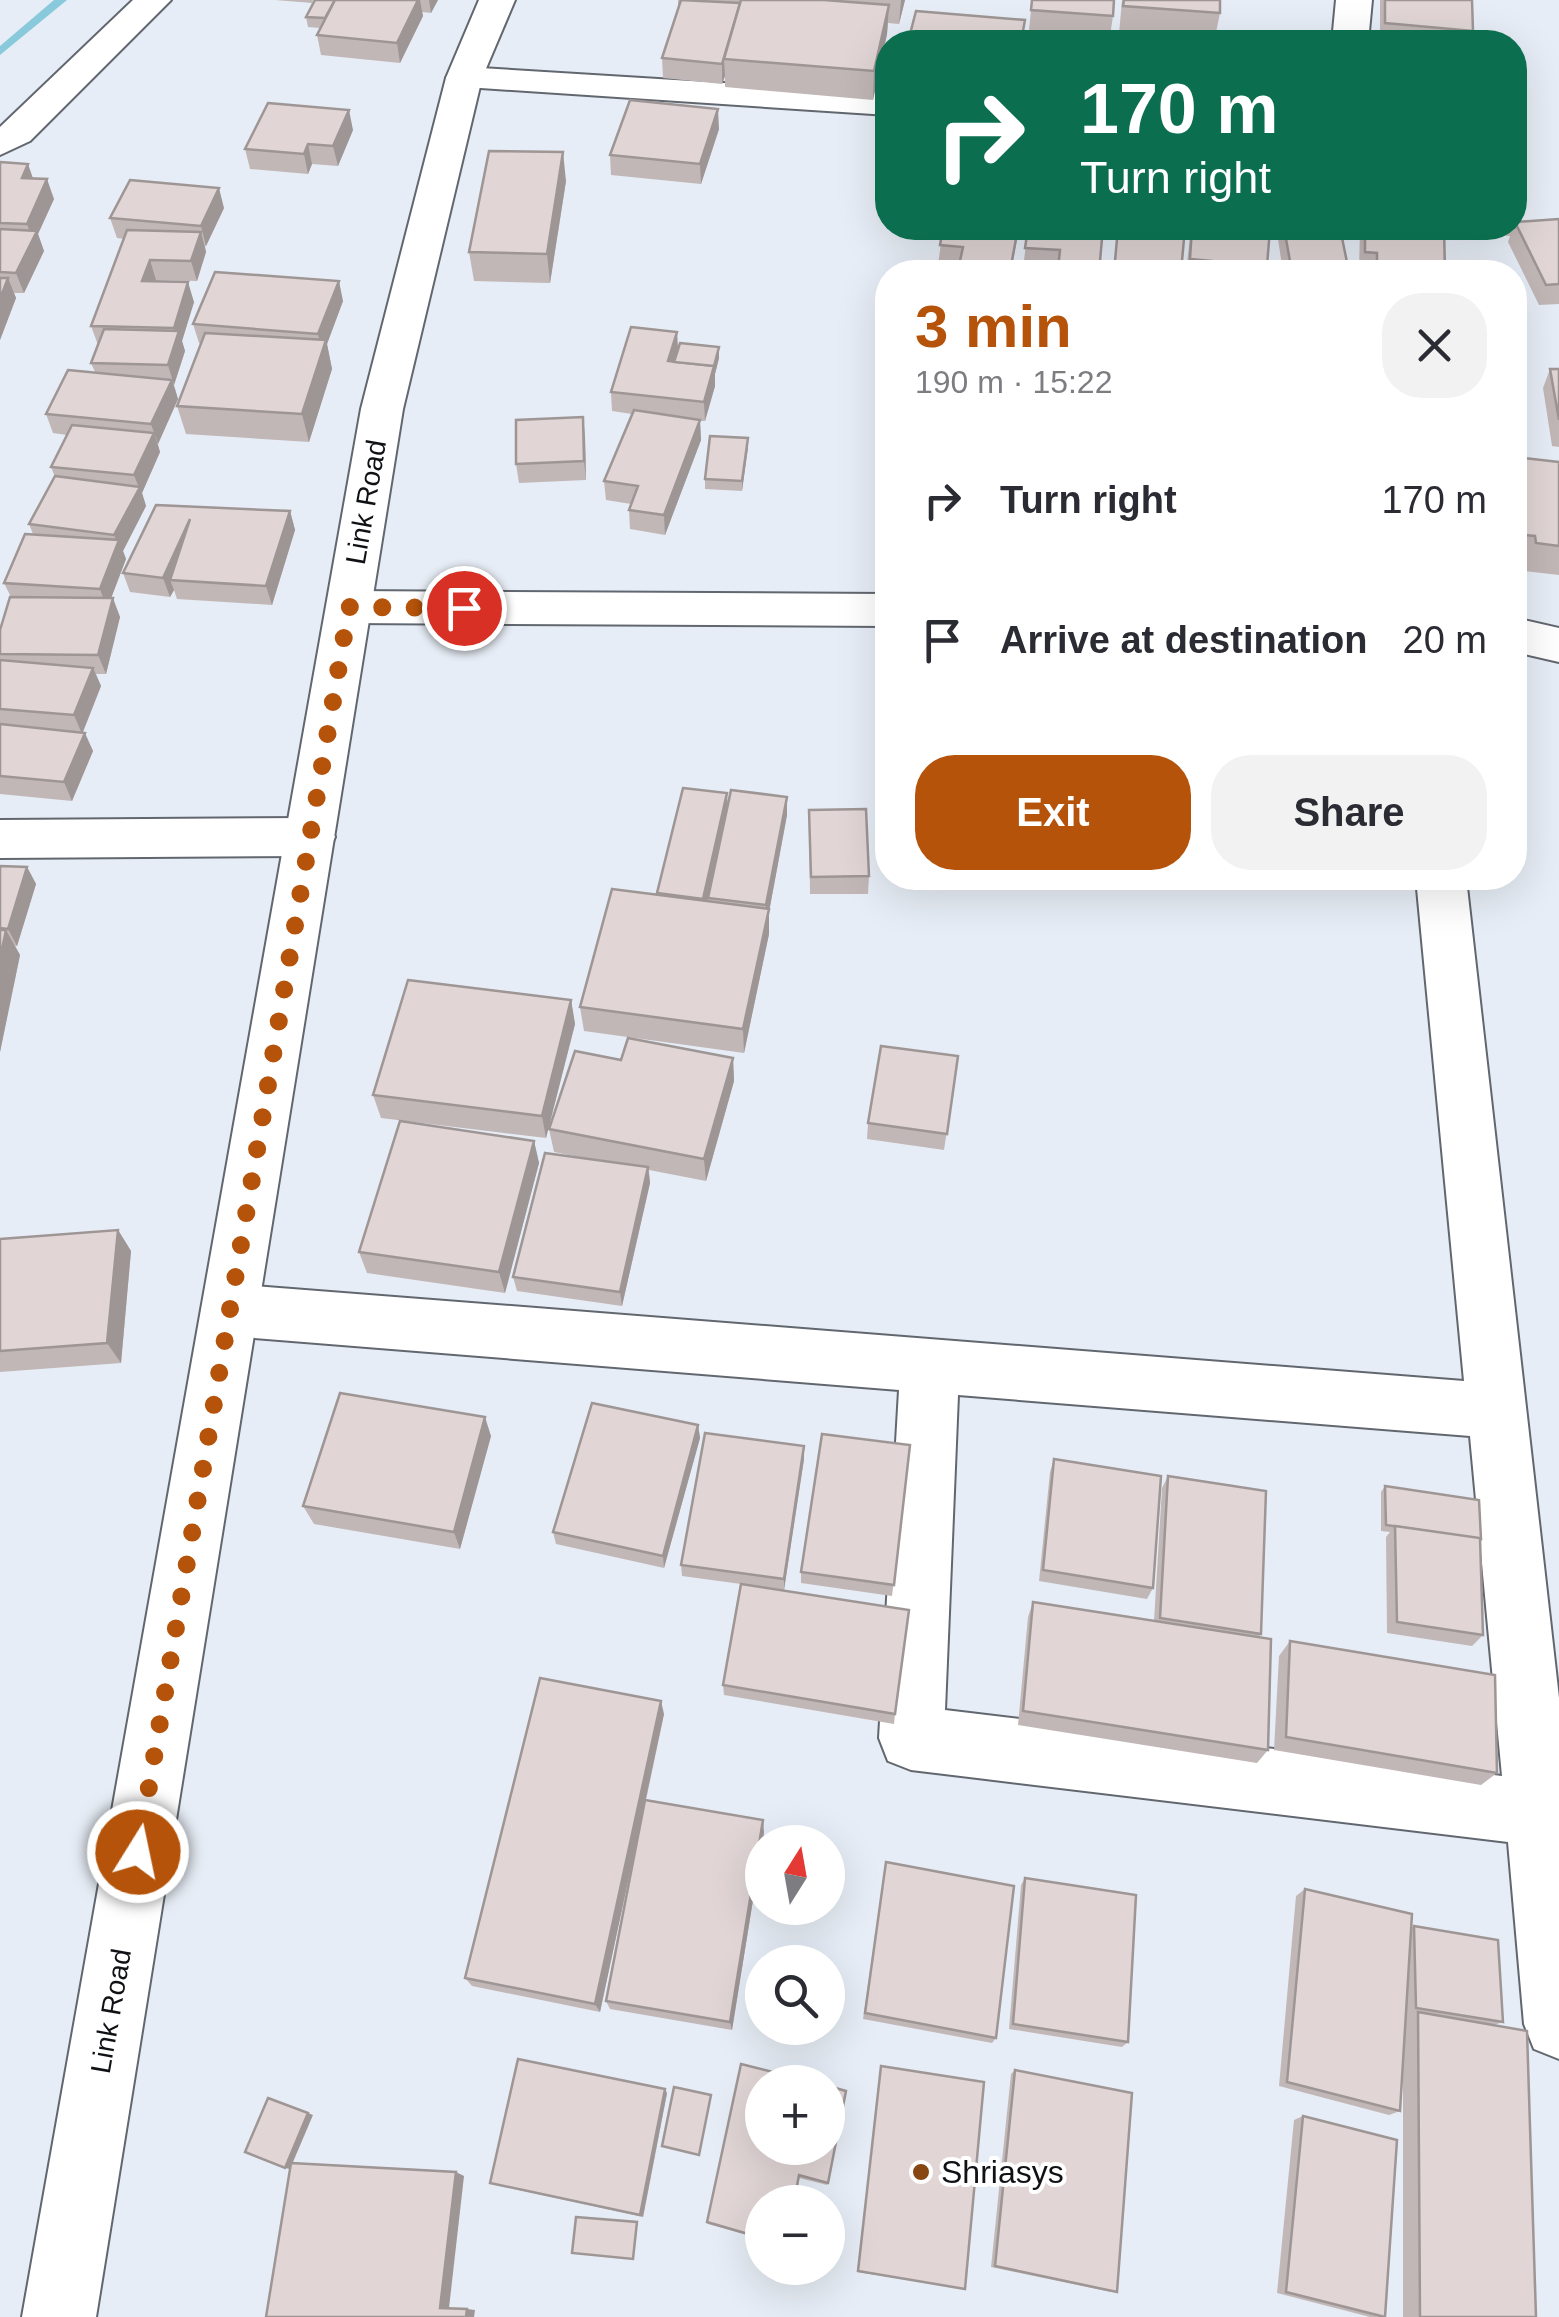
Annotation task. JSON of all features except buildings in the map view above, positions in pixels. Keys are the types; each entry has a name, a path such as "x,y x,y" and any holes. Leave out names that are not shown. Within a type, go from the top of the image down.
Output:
{"street":[{"path":"0,144 17,133 153,0"},
{"name":"Link Road","path":"59,2317 382,409 464,78 497,0"},
{"path":"1351,30 1354,0"},
{"path":"464,78 875,103"},
{"path":"349,607 875,610"},
{"path":"1527,639 1559,646"},
{"path":"0,839 310,836"},
{"path":"1442,890 1559,2024"},
{"path":"230,1310 1497,1411"},
{"path":"930,1366 911,1738 1539,1813"}],"waterway":[{"path":"0,52 61,0"}],"place":[{"name":"Shriasys","path":"921,2172"}],"route":[{"path":"138,1852 349,607 464,608"}]}
